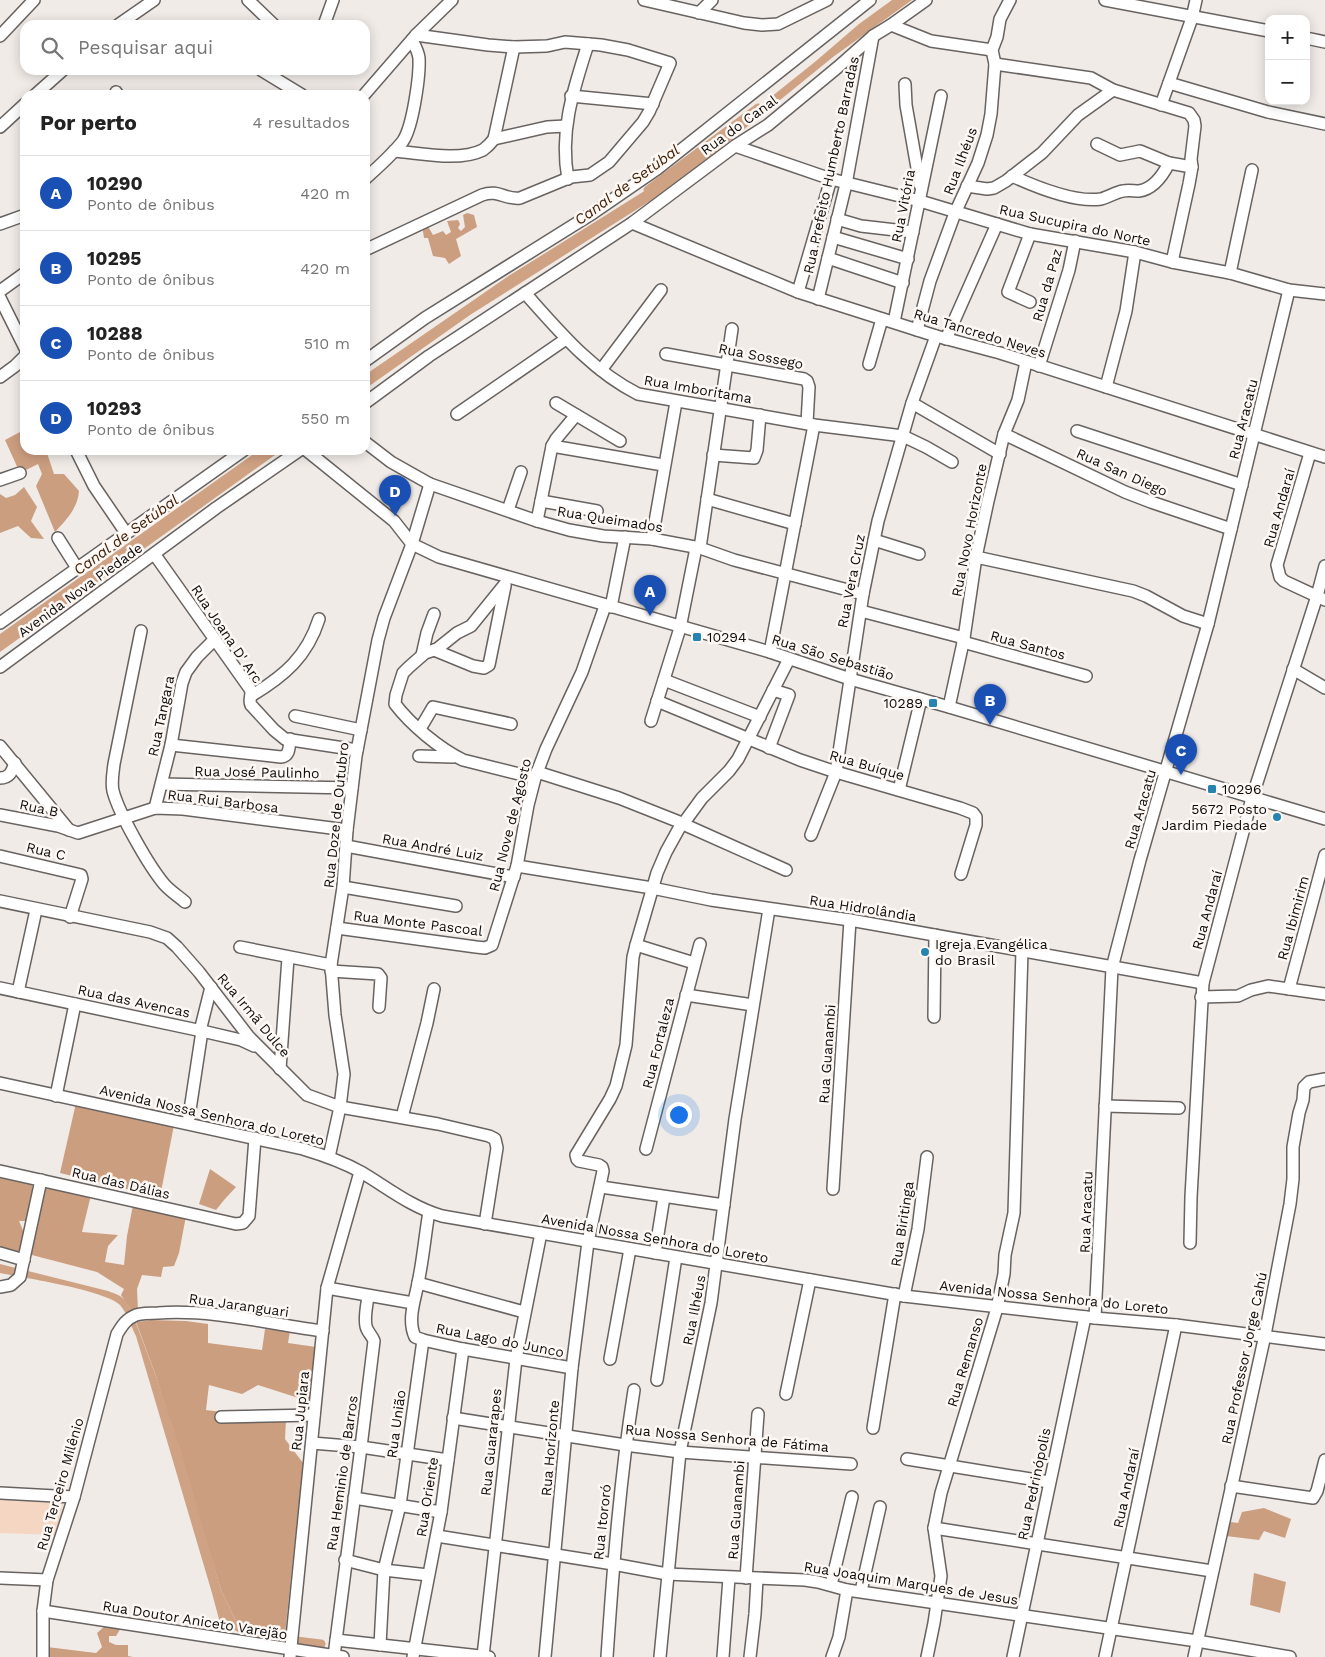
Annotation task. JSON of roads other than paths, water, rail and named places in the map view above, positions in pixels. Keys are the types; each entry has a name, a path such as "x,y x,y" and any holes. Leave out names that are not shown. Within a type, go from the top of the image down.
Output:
{"street":[{"path":"0,36 34,0"},
{"path":"125,20 154,0"},
{"path":"248,0 269,20"},
{"path":"326,20 333,0"},
{"path":"368,90 414,37 452,0"},
{"path":"644,0 744,23 770,25 778,24 827,0"},
{"path":"699,13 712,0"},
{"name":"Rua do Canal","path":"370,357 425,318 593,213 657,169 870,0"},
{"name":"Rua do Canal","path":"370,399 429,356 632,223 735,146 768,125 873,36 926,0"},
{"name":"Rua Ilhéus","path":"917,330 930,281 955,213 978,163 987,135 991,114 995,64 992,50 1000,18 1010,0"},
{"path":"1105,0 1265,30"},
{"path":"1161,105 1192,18 1196,0"},
{"path":"891,25 931,41 992,50"},
{"name":"Rua Prefeito Humberto Barradas","path":"818,299 846,184 873,36"},
{"path":"370,248 482,195 497,193 518,198 568,179 594,173 609,162 643,122 653,104 670,63 628,50 588,44 566,42 547,46 514,47 414,37"},
{"path":"370,174 394,151 405,136 416,92 419,56 414,37"},
{"path":"1310,39 1325,42"},
{"path":"568,179 565,157 566,126 572,96 588,44"},
{"path":"394,151 460,155 483,150 494,139 514,47"},
{"path":"995,64 1091,78 1114,90 1189,113 1194,120 1192,168 1172,262"},
{"path":"41,90 57,75"},
{"path":"269,75 294,90"},
{"path":"1169,83 1268,112 1325,124"},
{"path":"905,84 906,105 920,197"},
{"path":"967,186 991,188 1012,176 1042,153 1078,115 1114,90"},
{"path":"572,96 653,104"},
{"name":"Rua Vitória","path":"894,322 941,96"},
{"path":"0,127 20,109"},
{"path":"494,139 546,128 566,126"},
{"path":"1098,144 1120,155 1140,151 1169,163 1192,168"},
{"name":"Rua Sucupira do Norte","path":"735,146 846,184 920,197 955,213 1030,234 1135,252 1172,262 1230,273 1289,290 1325,294"},
{"path":"1012,176 1033,186 1054,192 1095,199 1104,198 1122,191 1146,189 1153,186 1169,163"},
{"path":"1230,273 1252,170"},
{"name":"Rua Prefeito Humberto Barradas","path":"798,292 831,179"},
{"path":"0,224 20,217"},
{"path":"837,219 862,226 913,232"},
{"name":"Rua Tancredo Neves","path":"632,223 818,299 1106,386 1325,457"},
{"name":"Rua Vera Cruz","path":"811,835 836,772 863,594 874,540 912,402 941,337 997,224"},
{"path":"1030,234 1008,291 1009,294 1030,302"},
{"path":"833,237 908,260"},
{"name":"Rua da Paz","path":"1039,366 1069,270 1075,241"},
{"path":"1106,386 1126,311 1135,252"},
{"path":"828,258 903,283"},
{"path":"0,291 20,277"},
{"path":"601,370 661,290"},
{"name":"Rua Aracatu","path":"1090,1318 1105,1106 1112,968 1140,860 1208,624 1289,290"},
{"name":"Rua Imboritama","path":"525,293 566,339 601,370 624,387 638,394 810,424 903,436 952,462"},
{"path":"0,298 20,338"},
{"path":"869,364 882,319"},
{"path":"651,721 680,628 698,548 732,329"},
{"path":"457,414 566,339"},
{"name":"Rua Sossego","path":"666,354 727,364 807,381 809,387 810,424"},
{"path":"0,377 20,360"},
{"name":"Rua Novo Horizonte","path":"949,707 963,640 976,557 1004,434 1018,400 1026,362"},
{"path":"652,540 663,466 676,402"},
{"path":"912,402 1000,454"},
{"path":"556,403 620,441"},
{"path":"537,521 552,446 576,415"},
{"path":"713,454 754,458 757,450 760,415"},
{"path":"770,652 795,524 810,424"},
{"path":"1077,431 1242,485"},
{"name":"Rua San Diego","path":"1004,434 1125,492 1231,529"},
{"name":"Rua Queimados","path":"370,446 391,462 430,484 537,521 569,530 603,536 652,540 698,548 734,560 863,594"},
{"path":"552,446 663,466"},
{"name":"Rua Andaraí","path":"1310,453 1277,565 1280,577 1284,581 1321,598"},
{"path":"78,455 94,486 126,533"},
{"name":"Avenida Nova Piedade","path":"0,622 237,455"},
{"name":"Avenida Nova Piedade","path":"0,667 216,508 293,455"},
{"name":"Rua São Sebastião","path":"312,455 394,521 412,544 439,557 506,581 770,652 850,679 1325,819"},
{"path":"508,510 521,472"},
{"path":"0,480 20,473"},
{"name":"Rua Doze de Outubro","path":"329,1157 340,1107 344,1074 335,1015 331,968 343,887 347,830 357,750 382,626 412,544 430,484"},
{"path":"707,499 795,524"},
{"path":"541,501 597,511"},
{"name":"Rua Nove de Agosto","path":"494,942 516,871 528,805 536,775 546,748 582,672 608,607 625,537"},
{"path":"58,538 77,568"},
{"path":"874,540 919,554"},
{"name":"Rua Joana D' Arc","path":"154,555 250,689 251,696 249,701 251,705 280,736 284,739 357,750"},
{"path":"976,557 1133,591 1183,616 1208,624"},
{"name":"Rua Andaraí","path":"1190,1243 1203,984 1252,798 1293,669 1321,598 1325,566"},
{"path":"506,581 471,626 457,632 434,650 422,655 403,673 395,704 444,750 457,757 471,762 536,775 619,798 786,870"},
{"path":"434,650 481,668 486,667 490,662 506,581"},
{"name":"Rua Santos","path":"861,611 1086,676"},
{"path":"422,655 427,632 434,614"},
{"path":"251,696 276,680 301,656 312,638 319,619"},
{"path":"141,631 112,777 114,793 125,819 152,868 164,885 185,902"},
{"name":"Rua Tangara","path":"155,808 171,745 182,683 186,672 197,657 214,640"},
{"path":"694,963 636,945 652,888 666,852 682,824 702,798 729,771 738,758 790,659"},
{"path":"1293,669 1325,688"},
{"path":"664,680 760,717"},
{"path":"769,748 789,696 773,690"},
{"path":"899,790 921,699"},
{"name":"Rua Buíque","path":"657,701 769,748 836,772 972,813 976,817 976,825 961,874"},
{"path":"420,729 433,707 511,724"},
{"path":"295,716 361,730"},
{"path":"171,745 281,757 288,754 290,739"},
{"path":"0,746 70,831"},
{"path":"419,756 457,757"},
{"path":"0,778 10,775 15,763"},
{"name":"Rua José Paulinho","path":"162,784 352,788"},
{"name":"Rua Rui Barbosa","path":"70,831 78,833 155,808 347,830"},
{"name":"Rua B","path":"0,815 58,826 70,831"},
{"name":"Rua André Luiz","path":"346,846 516,871"},
{"name":"Rua Ibimirim","path":"1289,989 1325,855"},
{"name":"Rua C","path":"0,856 81,875 82,879 70,917"},
{"name":"Rua Hidrolândia","path":"516,871 652,888 769,909 850,920 1203,984"},
{"path":"343,887 456,906"},
{"name":"Rua Irmã Dulce","path":"0,902 160,935 177,947 249,1037 307,1095 340,1107 402,1117 489,1136 495,1139 498,1148 485,1224"},
{"name":"Rua Ilhéus","path":"660,1657 680,1452 711,1303 753,1006 769,909"},
{"path":"18,992 36,910"},
{"name":"Rua Guanambi","path":"833,1189 850,920"},
{"name":"Rua Monte Pascoal","path":"337,928 485,948 490,947 494,942"},
{"path":"934,1018 935,935"},
{"name":"Rua Fortaleza","path":"646,1149 700,944"},
{"name":"Rua Horizonte","path":"545,1657 572,1368 588,1242 603,1171 599,1165 579,1160 576,1155 610,1099 621,1071 626,1045 633,957 636,945"},
{"path":"240,947 331,968 378,974 381,978 379,1007"},
{"name":"Rua Remanso","path":"927,1657 941,1576 934,1528 941,1492 997,1308 1014,1213 1022,951"},
{"path":"280,1069 288,958"},
{"path":"1201,997 1238,996 1251,990 1268,986 1325,994"},
{"path":"188,1123 202,1031 201,1027 210,987"},
{"name":"Rua das Avencas","path":"0,988 202,1031 241,1040 261,1048"},
{"path":"402,1117 434,989"},
{"path":"686,995 753,1006"},
{"path":"56,1096 75,1004"},
{"name":"Rua Professor Jorge Cahú","path":"1194,1657 1265,1336 1290,1204 1293,1179 1293,1147 1304,1087 1305,1084 1310,1082 1325,1079"},
{"name":"Avenida Nossa Senhora do Loreto","path":"0,1083 303,1149 329,1157 360,1172 408,1202 429,1212 485,1224 900,1295 997,1308 1176,1325 1325,1344"},
{"path":"1105,1106 1179,1108"},
{"name":"Rua das Dálias","path":"0,1171 243,1224 249,1216 255,1138"},
{"name":"Rua Biritinga","path":"873,1428 900,1295 918,1229 927,1157"},
{"name":"Rua Jupiara","path":"291,1646 327,1288 360,1172"},
{"path":"2,1287 16,1282 22,1268 41,1180"},
{"path":"600,1188 724,1205"},
{"path":"655,1254 664,1197"},
{"path":"423,1340 415,1337 413,1332 413,1303 429,1212"},
{"name":"Rua Guararapes","path":"487,1657 495,1545 516,1359 541,1234"},
{"path":"610,1359 630,1249"},
{"path":"0,1254 22,1268"},
{"path":"657,1380 676,1257"},
{"path":"786,1394 810,1280"},
{"path":"418,1283 524,1312"},
{"path":"327,1288 413,1303"},
{"name":"Rua Heminio de Barros","path":"336,1650 345,1560 374,1341 366,1325 368,1296"},
{"name":"Rua Jaranguari","path":"126,1321 141,1314 175,1312 209,1314 323,1331"},
{"name":"Rua Pedrinópolis","path":"1013,1657 1049,1482 1090,1318"},
{"name":"Rua Terceiro Milênio","path":"43,1657 43,1611 47,1580 74,1497 117,1334 126,1321"},
{"name":"Rua Andaraí","path":"1105,1657 1176,1325"},
{"name":"Rua Lago do Junco","path":"423,1340 572,1368"},
{"name":"Rua União","path":"380,1645 384,1570 400,1505 423,1340"},
{"name":"Rua Oriente","path":"414,1653 441,1512 463,1349"},
{"name":"Rua Itororó","path":"607,1657 613,1564 625,1445 634,1390"},
{"name":"Rua Guanambi","path":"750,1657 755,1614 751,1578 758,1414"},
{"path":"221,1417 314,1415"},
{"name":"Rua Nossa Senhora de Fátima","path":"453,1418 680,1452 850,1464"},
{"path":"312,1443 361,1447 448,1460"},
{"path":"907,1459 1049,1482"},
{"path":"1232,1486 1312,1498 1317,1491 1325,1460"},
{"path":"0,1493 74,1497"},
{"path":"831,1585 852,1497"},
{"path":"354,1498 441,1512"},
{"path":"861,1591 880,1507"},
{"path":"934,1528 1212,1571"},
{"name":"Rua Joaquim Marques de Jesus","path":"437,1536 667,1574 805,1580 847,1590 1197,1640 1290,1657"},
{"path":"345,1560 384,1570 428,1575"},
{"path":"0,1578 47,1580"},
{"path":"723,1657 729,1578"},
{"path":"832,1657 847,1590"},
{"name":"Rua Doutor Aniceto Varejão","path":"43,1611 291,1646 336,1650 380,1645 414,1653 487,1657"}],"waterway":[{"name":"Canal de Setúbal","path":"648,190 758,108"},
{"path":"224,1614 231,1622 253,1633 268,1637 321,1644"}],"place":[{"name":"10293","path":"395,516"},
{"name":"10290","path":"650,616"},
{"name":"10294","path":"697,637"},
{"name":"10289","path":"933,703"},
{"name":"10295","path":"990,725"},
{"name":"10288","path":"1181,775"},
{"name":"10296","path":"1212,789"},
{"name":"5672 Posto Jardim Piedade","path":"1277,817"},
{"name":"Igreja Evangélica do Brasil","path":"925,952"}]}
